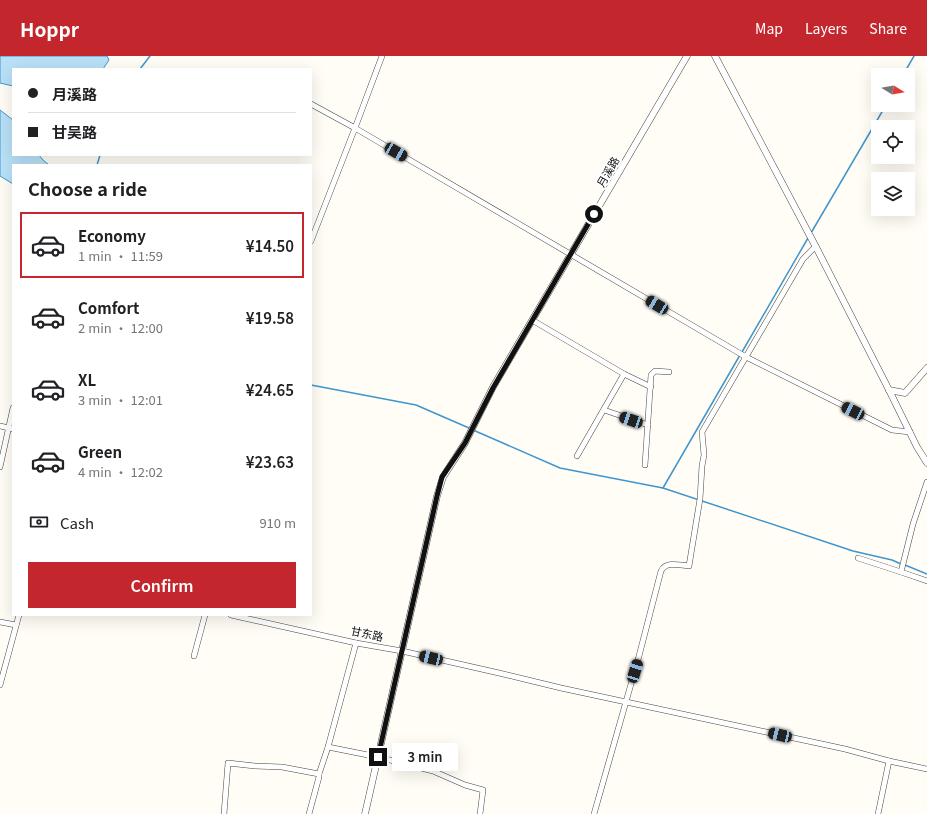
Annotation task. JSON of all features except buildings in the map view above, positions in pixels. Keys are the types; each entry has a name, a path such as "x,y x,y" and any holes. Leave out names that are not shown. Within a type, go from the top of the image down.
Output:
{"street":[{"path":"312,239 356,128 382,56"},
{"name":"月溪路","path":"365,814 442,477 465,443 493,388 532,320 687,56"},
{"path":"715,56 816,246 927,463"},
{"path":"312,105 356,128 742,355 892,430 910,432"},
{"path":"594,814 639,656 661,570 668,564 689,566 699,510 701,472 704,455 702,432 742,355 803,259 816,246"},
{"path":"532,320 624,374 651,387"},
{"path":"890,390 905,393 927,368"},
{"path":"645,465 651,375 655,371 669,372"},
{"path":"577,456 624,374"},
{"path":"604,410 648,425"},
{"path":"0,467 11,429 12,418"},
{"path":"0,426 11,429"},
{"path":"903,567 913,524 927,482"},
{"path":"858,558 903,567 927,581"},
{"path":"0,685 19,616"},
{"path":"194,656 205,616"},
{"name":"甘东路","path":"235,616 356,643 402,651 489,670 561,688 845,749 889,761 927,769"},
{"path":"0,622 16,625"},
{"path":"309,814 356,643"},
{"path":"328,747 378,757 432,771 465,785 483,790 480,814"},
{"path":"878,814 889,761"},
{"path":"224,814 228,763 282,767 319,774"}],"water":[{"path":"0,56 107,56 109,60 104,68 12,68 12,86 0,83"},
{"path":"0,110 12,119 12,156 40,156 48,164 12,164 12,183 0,176"}],"waterway":[{"path":"141,68 150,56"},
{"path":"907,68 914,56"},
{"path":"811,233 882,112"},
{"path":"97,164 100,156"},
{"path":"742,352 808,238"},
{"path":"663,488 740,355"},
{"path":"312,385 416,405 469,428"},
{"path":"473,430 560,468 663,488 853,551 892,560 901,564"},
{"path":"905,565 927,574"}],"route":[{"path":"378,757 442,477 465,443 493,388 594,214"}]}
